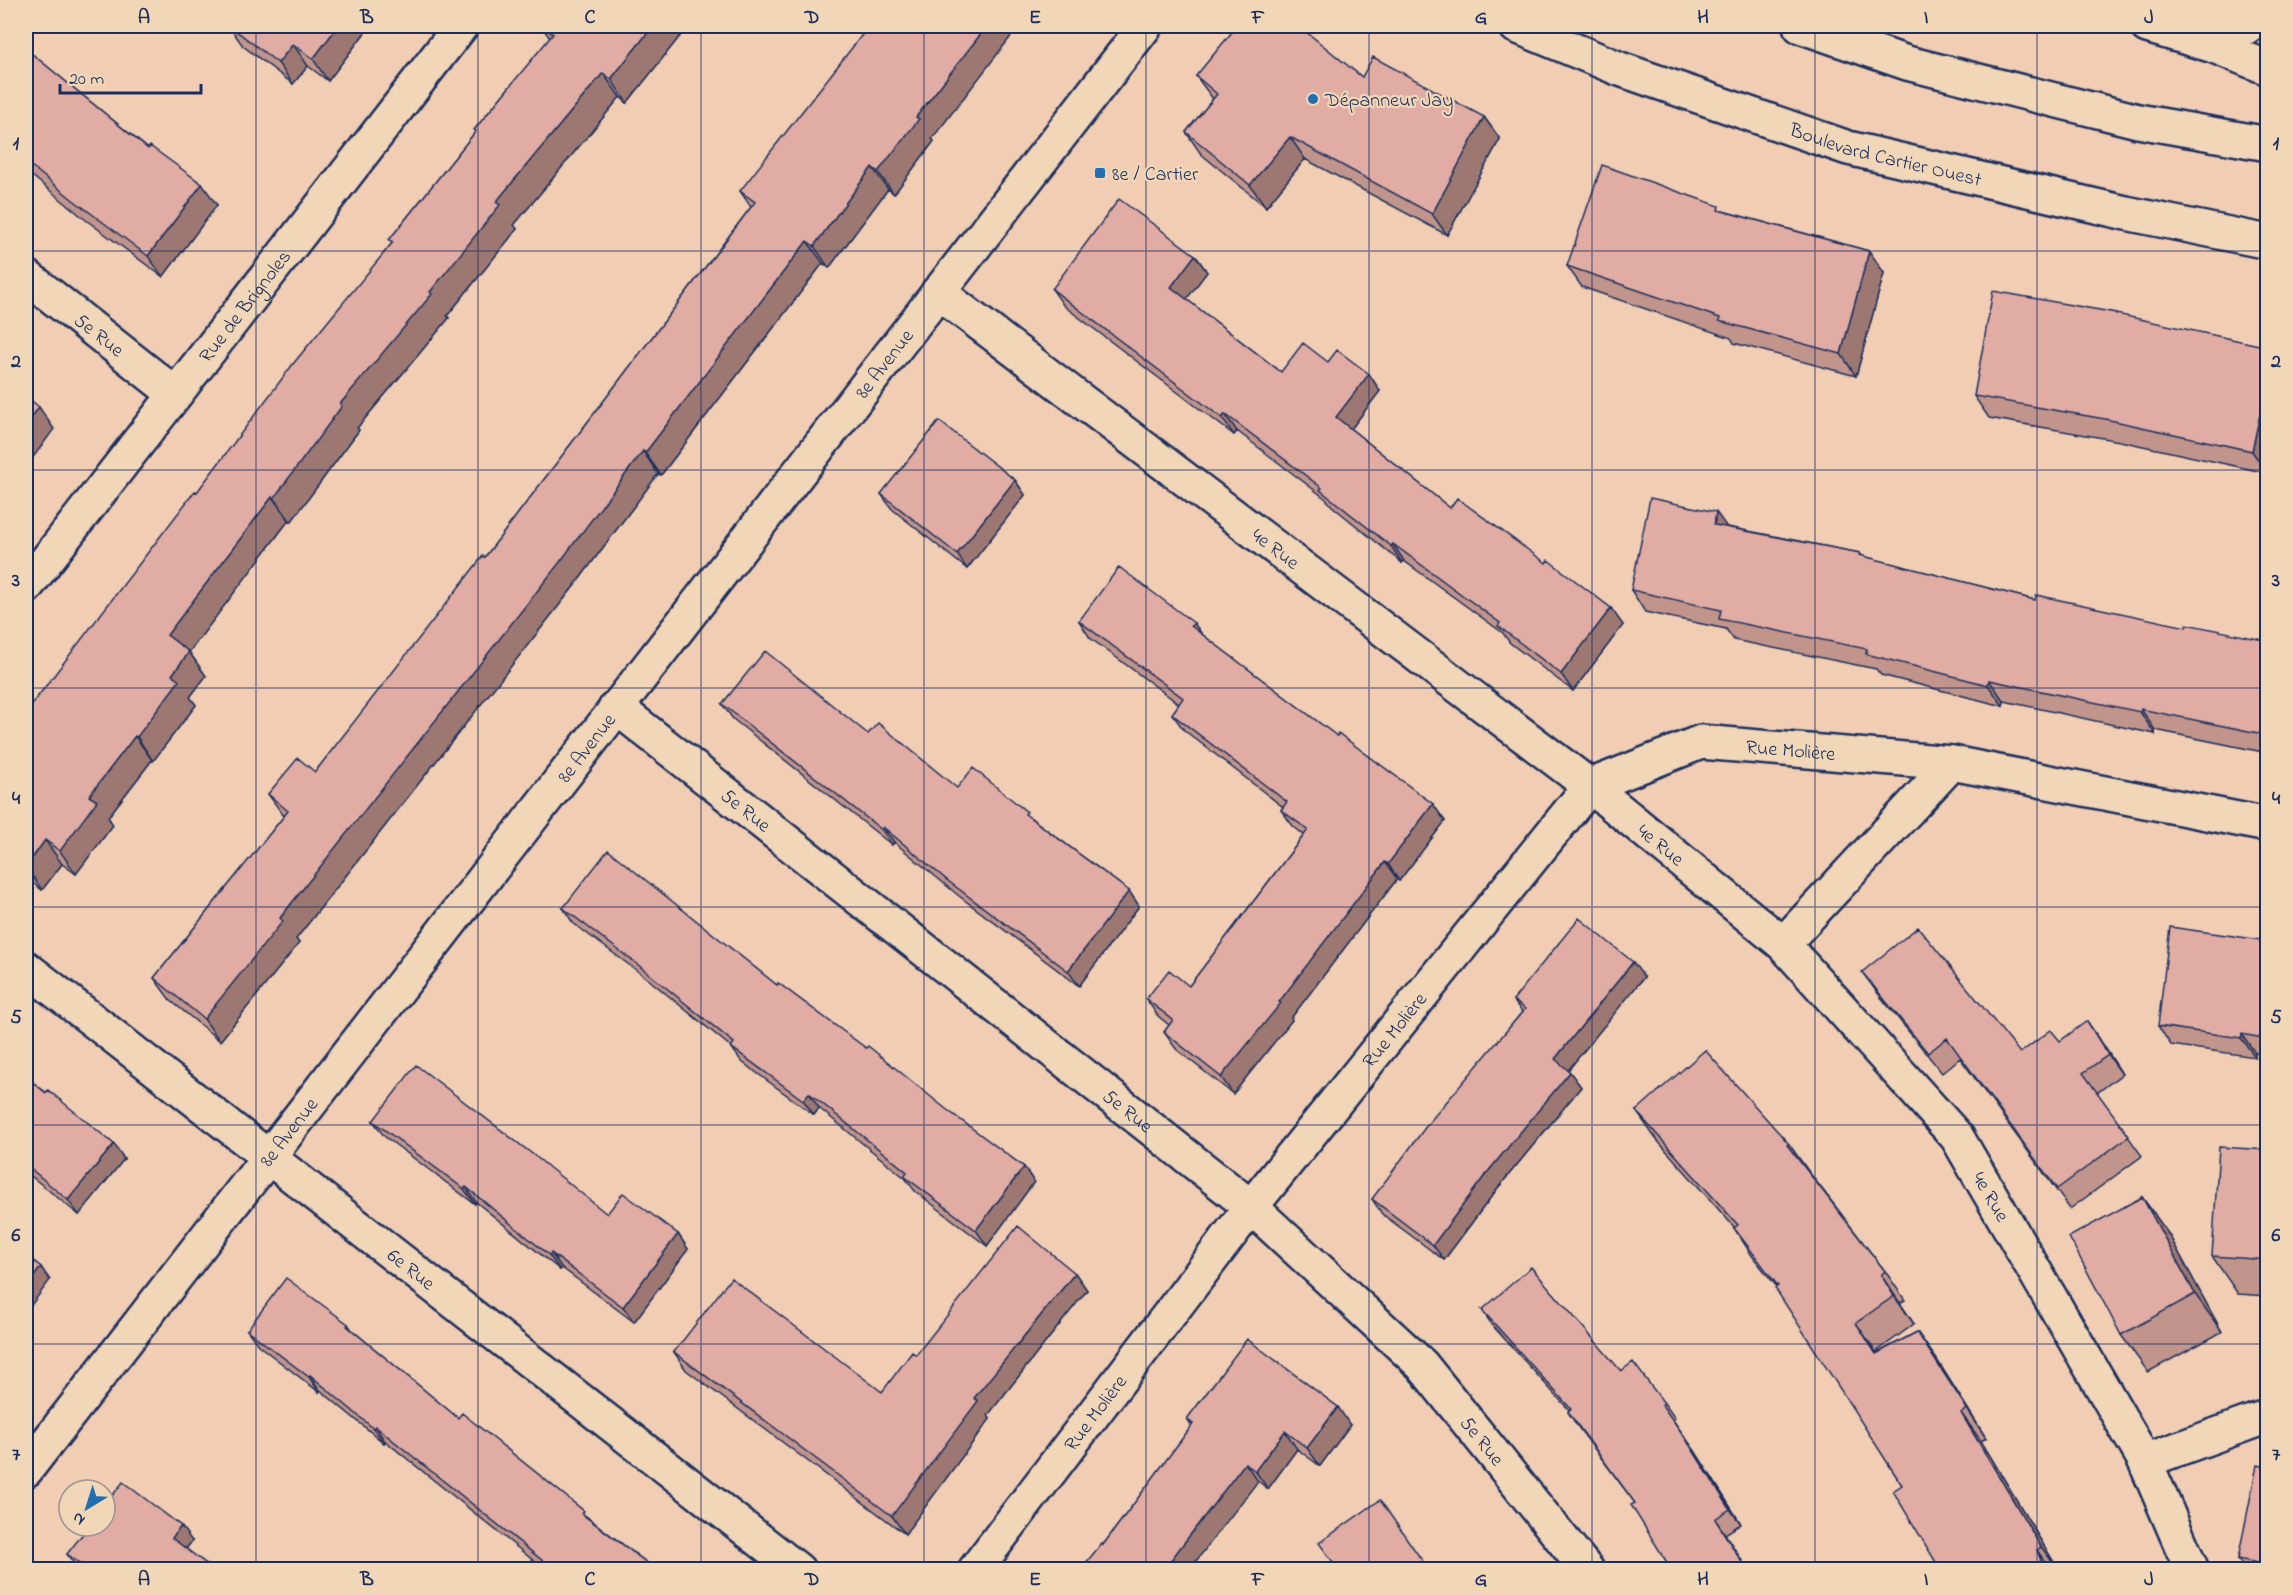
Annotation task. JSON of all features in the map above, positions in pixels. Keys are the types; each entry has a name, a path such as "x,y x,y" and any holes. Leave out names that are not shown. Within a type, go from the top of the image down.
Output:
{"street":[{"name":"Rue de Brignoles","path":"26,587 461,26"},
{"name":"8e Avenue","path":"26,1470 1145,26"},
{"name":"Boulevard Cartier Ouest","path":"1516,26 1620,69 1848,148 2126,213 2268,242"},
{"path":"1800,26 1930,69 2138,121 2268,144"},
{"path":"2146,26 2214,46 2268,68"},
{"path":"2214,46 2249,26"},
{"name":"5e Rue","path":"26,276 176,394"},
{"name":"4e Rue","path":"938,292 1590,786 1783,944 1957,1137 2145,1461 2192,1569"},
{"name":"5e Rue","path":"616,707 1251,1207 1422,1365 1587,1569"},
{"name":"Rue Molière","path":"975,1569 1251,1207 1590,786 1701,742 1952,763 2268,825"},
{"path":"1783,944 1952,763"},
{"name":"6e Rue","path":"26,968 798,1569"},
{"path":"2145,1461 2268,1416"}],"building":[{"path":"230,26 338,26 313,59 293,44 278,63"},
{"path":"542,26 653,26 611,79 603,73 496,202 500,205 430,292 432,294 340,404 342,406 274,498 272,497 167,635 189,652 172,675 179,681 89,796 97,801 60,851 45,840 26,867 26,712 293,364 393,242 389,240 476,131 474,130 553,34"},
{"path":"869,26 987,26 916,117 919,119 878,172 872,167 814,246 807,241 645,453 643,451 560,562 280,918 283,921 204,1019 154,978 288,811 268,794 298,758 315,772 483,556 485,557 755,202 740,191"},
{"path":"1237,26 1299,26 1362,77 1373,57 1484,117 1432,214 1290,137 1250,185 1186,132 1217,94 1196,76"},
{"path":"26,49 148,149 150,146 202,184 148,256 26,162"},
{"path":"1602,165 1719,206 1718,210 1869,251 1841,354 1719,321 1720,318 1567,266"},
{"path":"1119,199 1195,255 1171,287 1281,372 1303,343 1328,362 1337,350 1369,374 1336,417 1450,508 1457,498 1546,563 1548,560 1611,608 1561,674 1498,626 1500,623 1393,544 1391,546 1320,490 1322,488 1225,414 1222,418 1052,289"},
{"path":"1993,291 2116,313 2268,347 2268,378 2252,451 2105,419 1974,396"},
{"path":"26,396 39,407 26,425"},
{"path":"939,421 1015,480 957,554 881,494"},
{"path":"1650,498 1716,512 1714,525 1860,553 1859,555 2035,600 2036,595 2186,627 2187,624 2268,641 2268,735 2141,709 2140,712 1989,680 1988,685 1866,654 1867,649 1719,619 1721,610 1631,590"},
{"path":"1119,567 1194,623 1191,626 1337,736 1338,733 1433,804 1388,864 1385,862 1279,1002 1281,1003 1221,1077 1164,1032 1173,1020 1146,999 1169,970 1189,986 1308,830 1281,810 1287,802 1172,714 1183,698 1079,621"},
{"path":"765,651 868,734 878,723 957,788 973,768 1027,812 1025,814 1129,891 1068,971 948,881 883,827 882,830 722,704"},
{"path":"608,850 777,985 778,983 866,1048 868,1046 946,1109 1024,1167 976,1230 904,1176 907,1172 809,1093 803,1100 731,1047 734,1043 637,964 563,908"},
{"path":"1579,918 1633,962 1555,1059 1570,1072 1486,1174 1433,1245 1372,1199 1427,1125 1525,1009 1513,1000"},
{"path":"1918,927 2020,1053 2051,1030 2060,1041 2087,1021 2108,1055 2083,1073 2129,1136 2057,1189 1947,1038 1928,1053 1862,972"},
{"path":"2170,927 2268,941 2268,1039 2242,1034 2241,1038 2158,1026"},
{"path":"1705,1050 1789,1144 1787,1145 1885,1271 1881,1275 1894,1296 1856,1323 1876,1354 1917,1332 1967,1409 1961,1413 2041,1547 2037,1550 2044,1569 1940,1569 1893,1491 1902,1485 1775,1288 1778,1286 1734,1228 1738,1225 1636,1111"},
{"path":"416,1065 607,1214 623,1193 678,1234 623,1307 551,1253 549,1255 466,1187 464,1189 373,1121"},
{"path":"26,1077 46,1093 48,1090 114,1144 68,1200 26,1165"},
{"path":"2219,1147 2268,1150 2268,1260 2212,1256"},
{"path":"2142,1197 2195,1294 2121,1335 2069,1237"},
{"path":"1018,1226 1075,1273 974,1398 978,1401 892,1516 674,1352 731,1278 882,1392 912,1352 916,1355"},
{"path":"26,1255 41,1267 26,1287"},
{"path":"1531,1267 1621,1371 1633,1362 1664,1403 1662,1405 1730,1509 1715,1519 1746,1569 1671,1569 1631,1505 1635,1503 1568,1412 1571,1409 1482,1310"},
{"path":"286,1278 348,1324 347,1326 458,1418 462,1413 584,1511 582,1514 655,1569 553,1569 375,1426 373,1428 310,1375 309,1377 247,1330"},
{"path":"1247,1339 1338,1407 1307,1448 1285,1431 1255,1471 1245,1463 1164,1569 1081,1569 1102,1543 1103,1545 1193,1424 1187,1419"},
{"path":"2257,1465 2268,1467 2268,1565 2238,1559"},
{"path":"123,1482 181,1526 172,1538 213,1569 88,1569 67,1554 80,1538 117,1538 117,1490"},
{"path":"1380,1500 1428,1569 1338,1569 1319,1543"}],"place":[{"name":"Dépanneur Jay","path":"1313,99"},
{"name":"8e / Cartier","path":"1100,173"}]}
